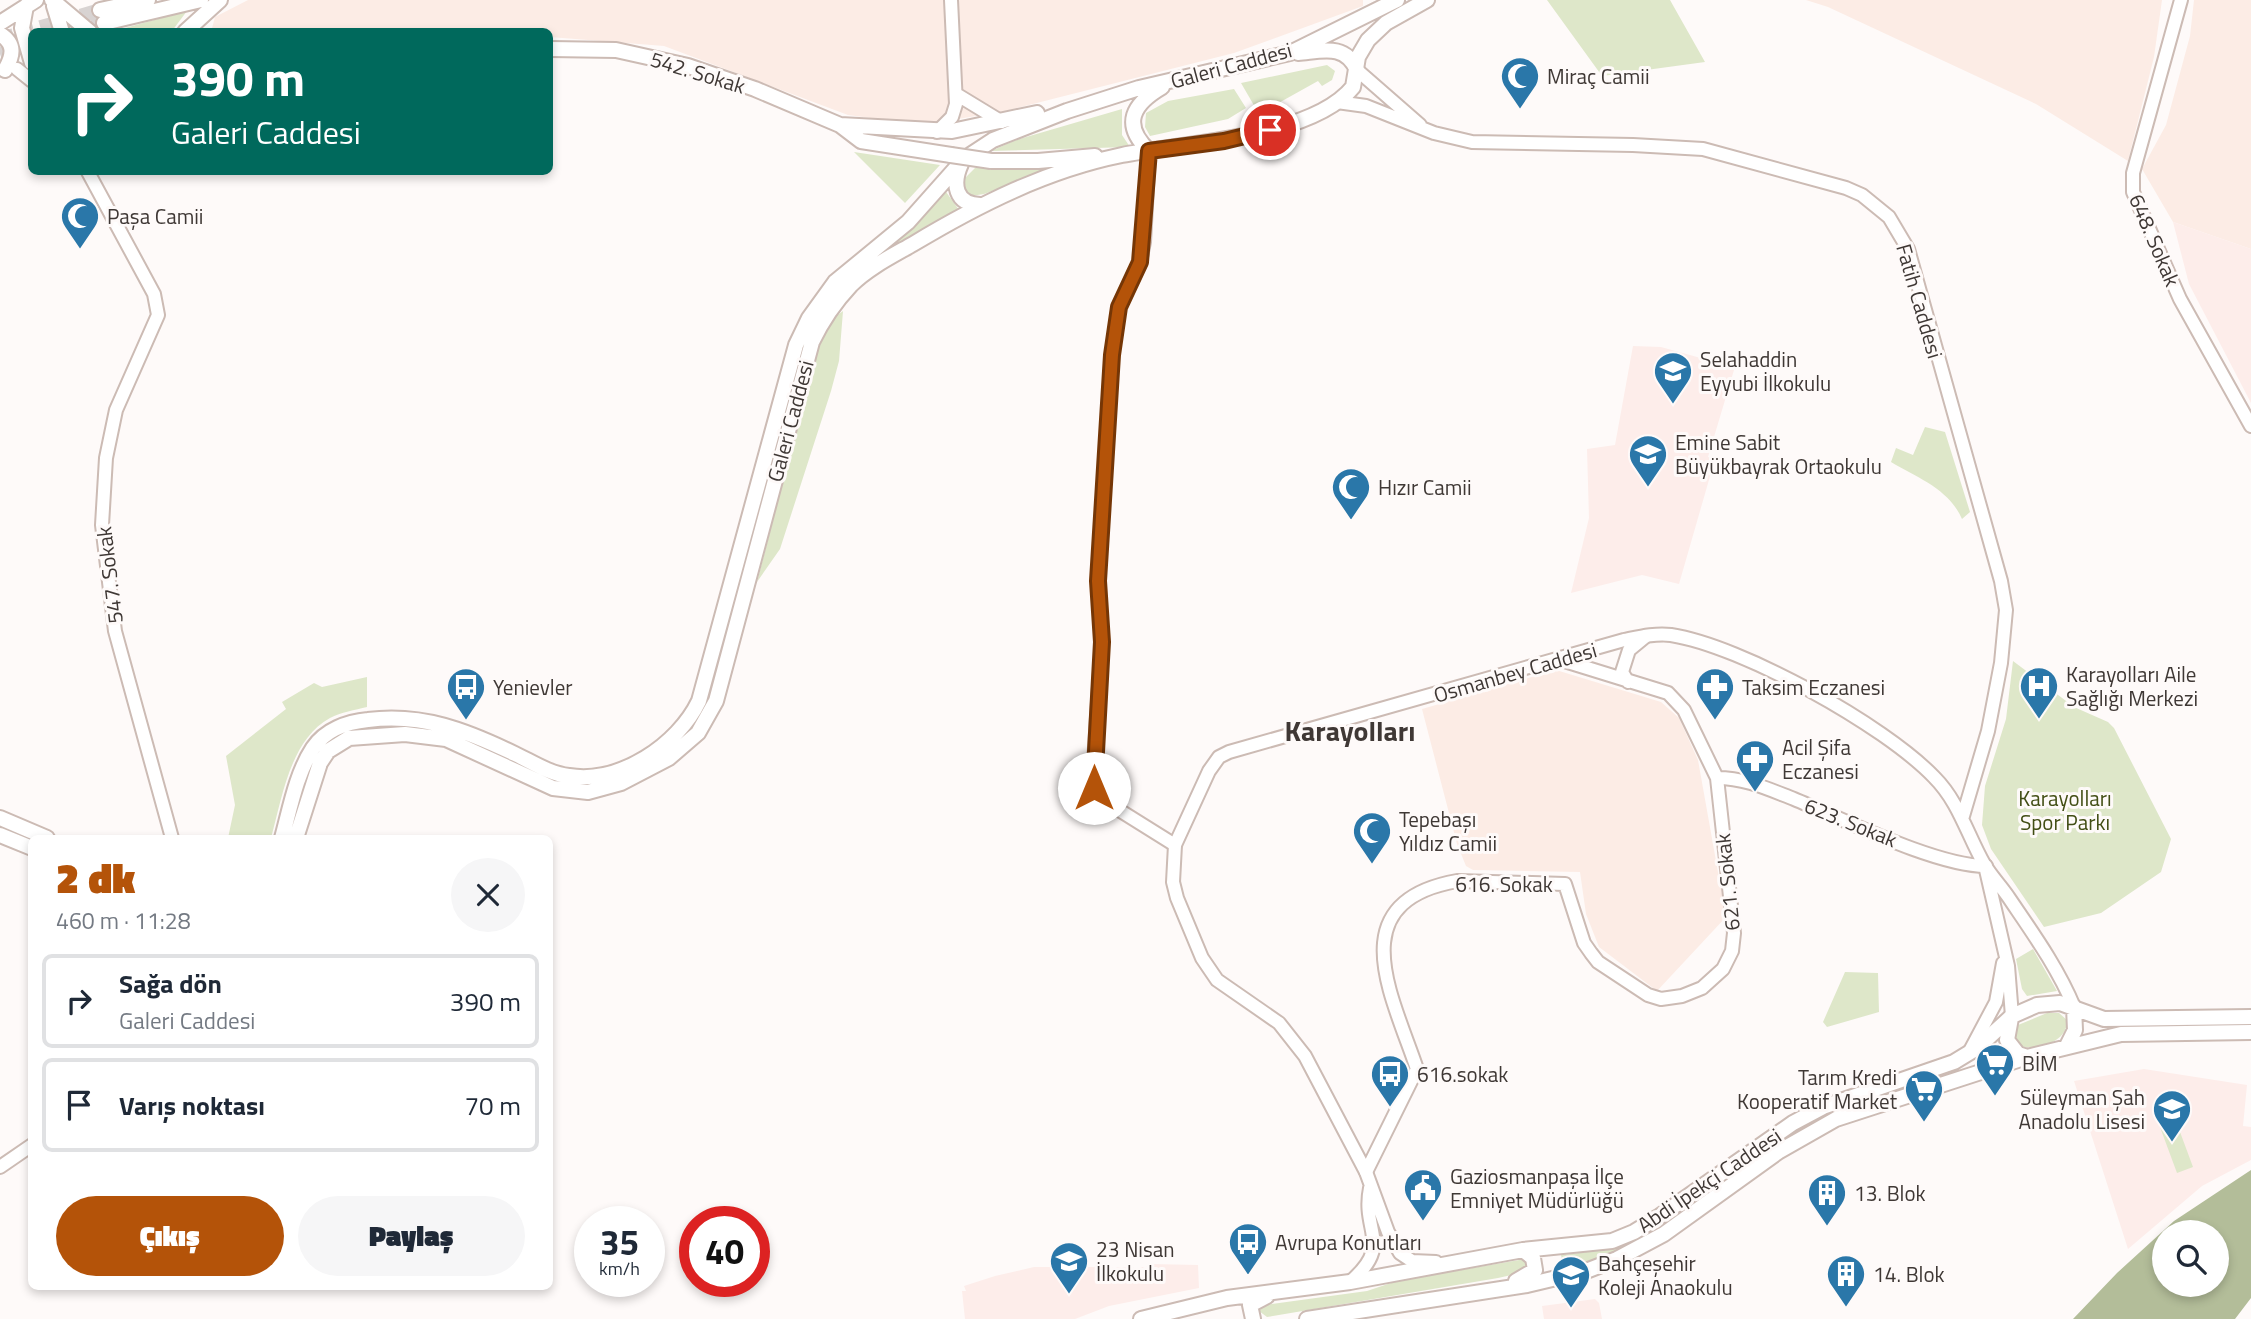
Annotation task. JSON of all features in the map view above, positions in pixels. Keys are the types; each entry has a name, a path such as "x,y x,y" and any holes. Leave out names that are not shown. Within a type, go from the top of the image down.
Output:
{"main road":[{"path":"52,0 70,0"},
{"path":"52,0 61,28"},
{"path":"52,0 85,28"},
{"path":"148,0 102,17 201,0"},
{"path":"195,26 220,0"},
{"name":"Galeri Caddesi","path":"283,835 301,775 314,746 332,731 351,722 394,718 446,724 570,777 597,776 620,769 661,747 675,735 699,701 802,331 835,282 908,222 957,157 993,139 1066,111 1139,88 1290,53 1398,0"},
{"path":"1337,102 1353,87 1358,57 1375,32 1427,0"},
{"path":"0,23 30,2"},
{"path":"28,49 22,29 30,2"},
{"path":"0,34 10,43 13,51 13,70"},
{"name":"542. Sokak","path":"553,48 607,49 688,66 755,89 840,125"},
{"path":"1290,53 1335,50 1348,57 1357,70"},
{"path":"1149,151 1134,129 1135,110 1150,94 1173,81"},
{"name":"Galeri Caddesi","path":"297,835 320,763 328,751 349,738 392,733 446,739 544,785 578,792 600,790 641,775 690,742 708,719 716,701 803,372 819,326 853,283 885,260 980,205 1057,174 1120,156 1224,141 1270,130 1337,102"},
{"path":"840,125 937,132 1066,111"},
{"path":"840,125 861,141 991,161 1120,156"},
{"path":"957,157 957,194 967,203 980,205"},
{"path":"0,818 40,835"},
{"path":"0,835 28,846"},
{"name":"Abdi İpekçi Caddesi","path":"1141,1319 1227,1298 1350,1282 1523,1250 1598,1244 1625,1236 1793,1123 1822,1107 1934,1070 1967,1056 2012,1016 2024,1009 2046,1003 2074,1007 2104,1019 2251,1017"},
{"path":"2067,1046 2075,1030 2074,1007"},
{"path":"2012,1016 2007,1027 2007,1040 2018,1054 2027,1057"},
{"name":"Abdi İpekçi Caddesi","path":"1307,1319 1559,1278 1617,1259 1664,1234 1778,1152 1836,1119 2027,1057 2122,1034 2251,1032"},
{"path":"1502,1287 1535,1270 1533,1258 1523,1250"},
{"path":"1253,1319 1250,1306 1278,1291"}],"street":[{"path":"937,132 952,117 956,94 951,0"},
{"name":"648. Sokak","path":"2181,0 2133,173 2133,192 2180,299 2251,426"},
{"name":"Fatih Caddesi","path":"1357,70 1422,128"},
{"path":"956,94 1002,122"},
{"name":"Fatih Caddesi","path":"1337,102 1366,106 1445,136 1490,145 1614,144 1703,149 1846,188 1862,195 1889,217 1908,249 2006,610 1991,719 1962,816"},
{"path":"1149,151 1140,262 1119,307 1112,355 1098,581 1102,642 1093,777 1097,794 1104,800 1175,845"},
{"name":"547. Sokak","path":"90,175 154,294 158,315 116,410 106,458 102,525 115,631 171,835"},
{"name":"Osmanbey Caddesi","path":"1370,1188 1366,1172 1294,1038 1279,1023 1217,980 1210,972 1177,898 1173,882 1175,845 1209,771 1219,757 1229,752 1646,636 1669,635 1734,653 1779,675 1900,747 1934,776 1962,816 1986,866 2049,961 2074,1007"},
{"path":"1629,682 1622,672 1625,656 1636,642 1646,636"},
{"name":"621. Sokak","path":"1558,659 1668,693 1679,702 1717,778 1734,940 1732,951 1723,969 1702,988 1671,997 1648,995 1598,962 1584,943 1565,884"},
{"name":"623. Sokak","path":"1717,778 1753,782 1924,852 1958,863 1986,866"},
{"name":"Osmanbey Caddesi","path":"1986,866 2004,952 2012,1016"},
{"name":"616. Sokak","path":"1366,1172 1416,1069 1382,966 1386,931 1394,914 1408,899 1440,884 1457,881 1565,884"},
{"path":"1967,1056 1983,1031 1996,1002 2004,952"},
{"path":"0,1167 28,1147"},
{"path":"1370,1188 1400,1253 1412,1261 1449,1265"},
{"path":"1350,1282 1365,1269 1374,1253 1368,1200 1370,1188"}],"shaded area":[{"path":"248,0 1363,0 1363,6 1234,53 1005,111 923,125 848,115 664,46 553,37 553,28 212,28 215,17"},
{"path":"1806,0 2162,0 2154,57 2128,161 2036,104 1828,7"},
{"path":"2194,0 2251,0 2251,249 2173,222 2142,169 2166,125 2190,36"},
{"path":"2173,222 2251,249 2251,403 2189,284"},
{"name":"Emine Sabit Büyükbayrak Ortaokulu","path":"1633,346 1661,347 1726,365 1734,370 1708,457 1715,459 1679,584 1642,575 1571,593 1589,518 1587,449 1615,445"},
{"path":"1556,670 1661,702 1679,718 1698,760 1726,917 1657,991 1599,947 1586,914 1580,872 1473,870 1466,866 1457,844 1422,709"},
{"name":"Süleyman Şah Anadolu Lisesi","path":"2144,1069 2247,1085 2243,1126 2251,1127 2251,1160 2202,1186 2162,1220 2152,1220 2152,1229 2128,1249 2074,1081"},
{"name":"23 Nisan İlkokulu","path":"1150,1264 1198,1265 1199,1288 1109,1306 1075,1319 965,1319 962,1291 966,1291 964,1286 995,1276 1034,1267 1146,1267"},
{"name":"Bahçeşehir Koleji Anaokulu","path":"1595,1299 1599,1303 1602,1319 1544,1319 1542,1306"}],"green space":[{"path":"1547,0 1670,0 1705,62 1602,76"},
{"path":"187,11 174,28 125,28"},
{"path":"1327,65 1335,71 1332,80 1322,86 1318,81 1259,114 1241,83"},
{"path":"1234,89 1246,108 1228,119 1150,136 1145,127 1146,113 1168,101"},
{"path":"1122,109 1122,135 1130,147 991,151 1016,140"},
{"path":"854,152 940,165 905,203"},
{"path":"1063,165 984,194 971,196 963,189 963,180 975,168"},
{"path":"944,189 959,210 889,250"},
{"path":"843,311 839,361 831,391 780,549 757,582 819,342 835,317"},
{"path":"1925,427 1945,432 1970,512 1962,519 1941,492 1891,462 1896,448 1913,455"},
{"name":"Karayolları Spor Parkı","path":"2013,661 2074,707 2108,722 2114,728 2171,839 2161,872 2101,913 2044,927 1991,849 1982,825 1985,786 2006,719"},
{"path":"367,677 367,707 330,718 305,740 284,788 272,835 229,835 235,805 226,756 286,709 282,702 314,683 322,687"},
{"path":"2033,949 2057,991 2027,996 2022,989 2016,959"},
{"path":"1845,972 1878,973 1879,1012 1827,1027 1823,1022"},
{"path":"2047,1013 2059,1013 2067,1020 2062,1034 2056,1040 2040,1047 2017,1044 2013,1037 2018,1025"},
{"path":"2173,1113 2193,1167 2177,1173 2157,1119"},
{"path":"1799,1128 1800,1131 1666,1227 1610,1256 1564,1271 1561,1255 1610,1248 1655,1231"},
{"path":"2251,1170 2251,1298 2235,1319 2073,1319 2152,1241 2152,1297 2229,1297 2229,1220 2176,1220"},
{"path":"1525,1259 1529,1267 1525,1272 1498,1278 1267,1317 1259,1311 1264,1305 1367,1291 1397,1281"}],"tunnel":[{"path":"38,28 100,10"},
{"path":"86,28 104,23"},
{"path":"0,39 28,31"},
{"path":"0,54 28,44"}],"place":[{"name":"Miraç Camii","path":"1520,110"},
{"name":"Paşa Camii","path":"80,250"},
{"name":"Selahaddin Eyyubi İlkokulu","path":"1673,405"},
{"name":"Emine Sabit Büyükbayrak Ortaokulu","path":"1648,488"},
{"name":"Hızır Camii","path":"1351,521"},
{"name":"Karayolları Aile Sağlığı Merkezi","path":"2039,720"},
{"name":"Yenievler","path":"466,721"},
{"name":"Taksim Eczanesi","path":"1715,721"},
{"name":"Acil Şifa Eczanesi","path":"1755,793"},
{"name":"Tepebaşı Yıldız Camii","path":"1372,865"},
{"name":"BİM","path":"1995,1097"},
{"name":"616.sokak","path":"1390,1108"},
{"name":"Tarım Kredi Kooperatif Market","path":"1924,1123"},
{"name":"Süleyman Şah Anadolu Lisesi","path":"2172,1143"},
{"name":"Gaziosmanpaşa İlçe Emniyet Müdürlüğü","path":"1423,1222"},
{"name":"13. Blok","path":"1827,1227"},
{"name":"Avrupa Konutları","path":"1248,1276"},
{"name":"23 Nisan İlkokulu","path":"1069,1295"},
{"name":"14. Blok","path":"1846,1308"},
{"name":"Bahçeşehir Koleji Anaokulu","path":"1571,1309"}],"district":[{"name":"Karayolları","path":"1350,730"}],"route":[{"path":"1094,788 1094,747 1102,642 1098,581 1112,355 1119,307 1140,262 1144,242 1149,151 1224,141 1270,130"}]}
